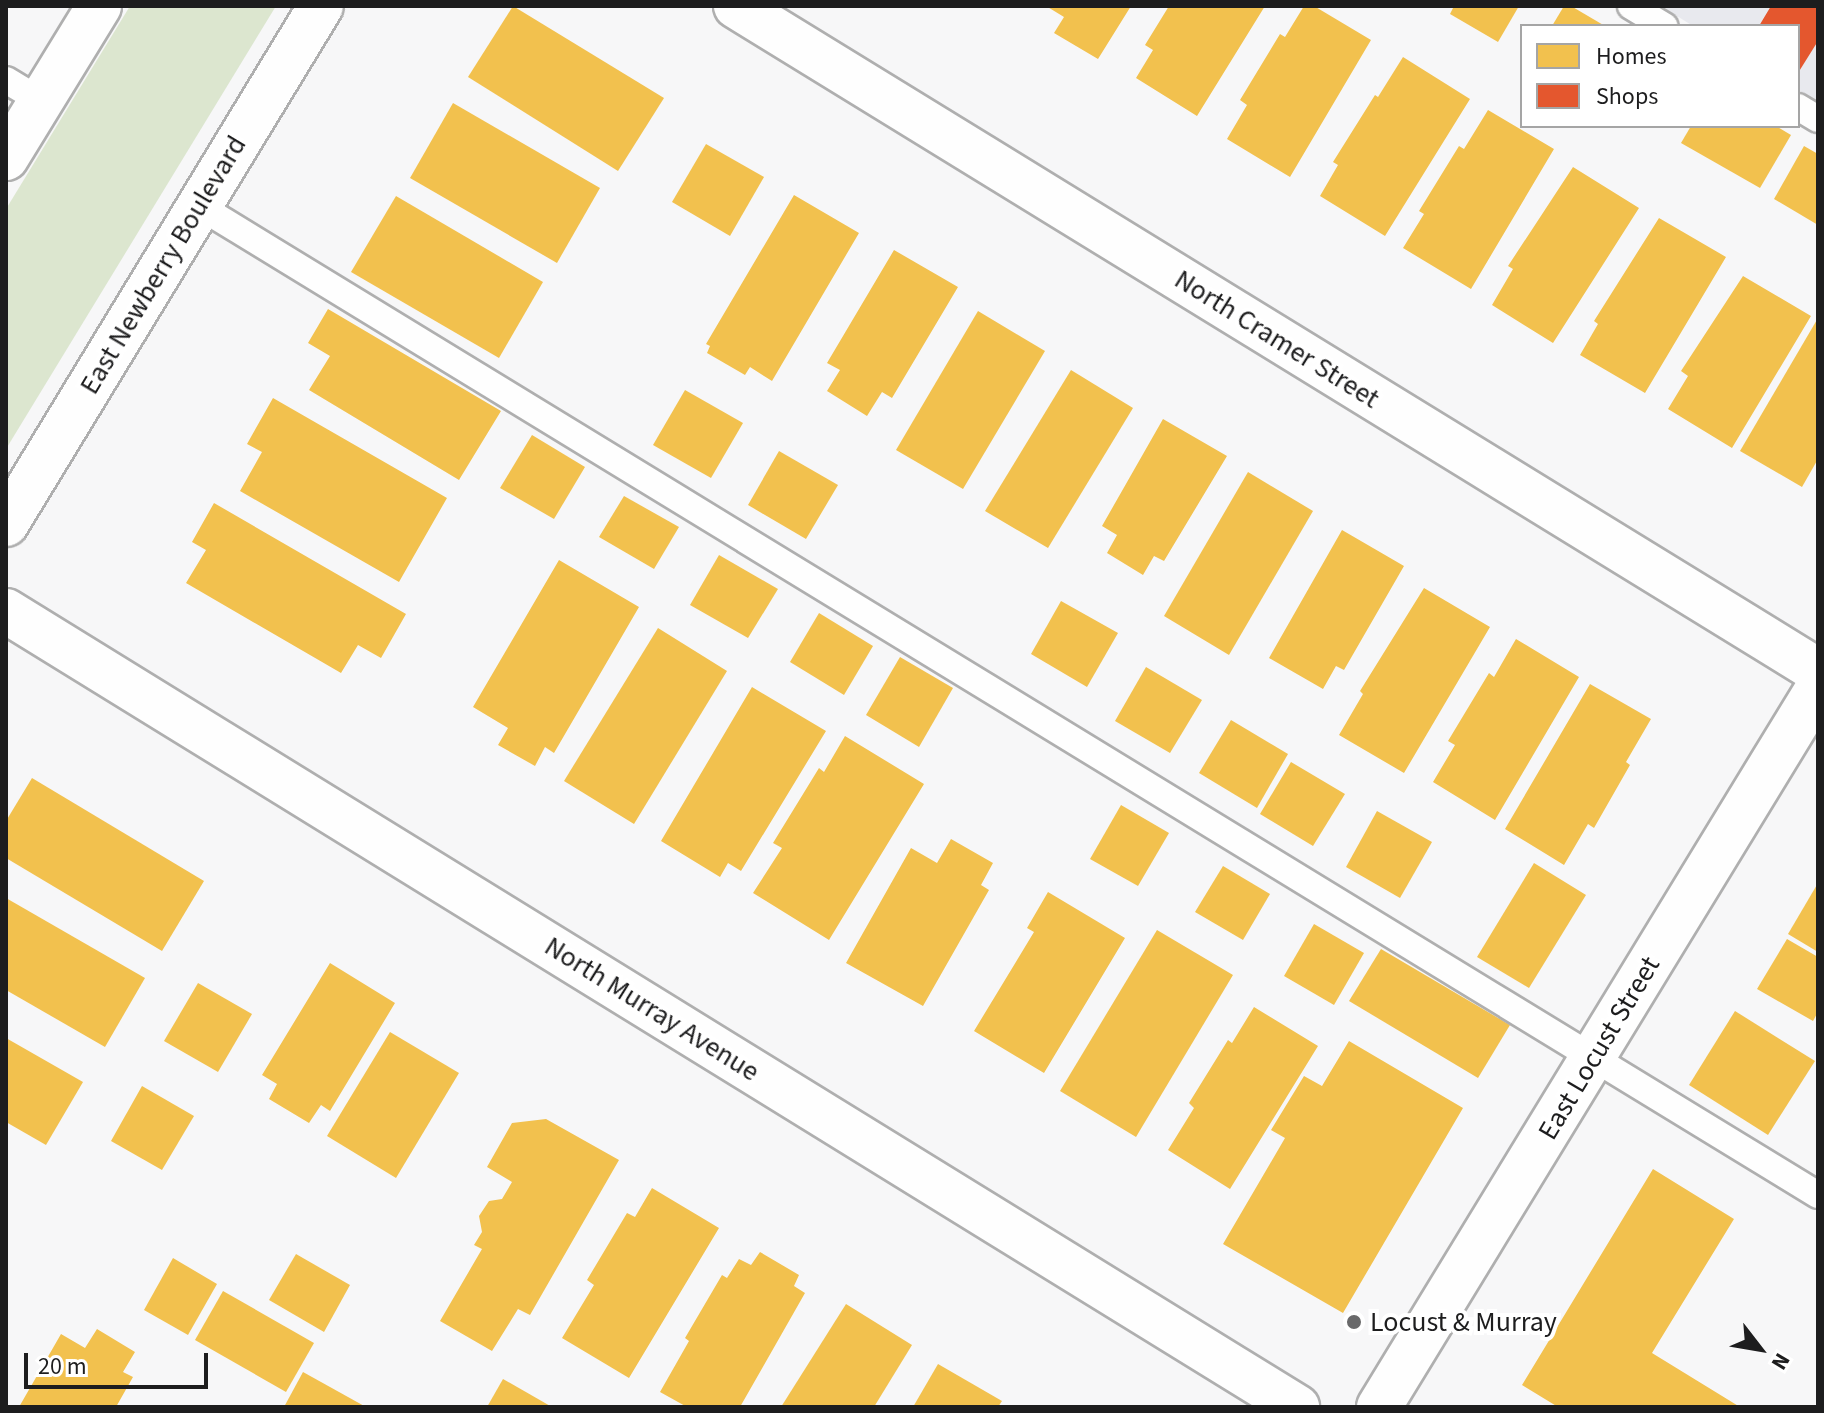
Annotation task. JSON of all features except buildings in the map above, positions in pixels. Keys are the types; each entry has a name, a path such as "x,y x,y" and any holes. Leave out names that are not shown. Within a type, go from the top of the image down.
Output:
{"street":[{"path":"6,158 23,90 99,6"},
{"name":"East Newberry Boulevard","path":"6,524 321,6"},
{"name":"North Cramer Street","path":"736,6 1818,671"},
{"name":"North Murray Avenue","path":"6,611 1297,1407"},
{"name":"East Locust Street","path":"1379,1407 1818,688"}],"lane":[{"path":"1631,6 1661,24"},
{"path":"1800,108 1818,119"},
{"path":"199,206 1818,1195"}],"shaded area":[{"path":"1661,6 1818,6 1818,102 1800,91 1800,24 1690,24"}],"green space":[{"path":"130,6 276,6 6,449 6,209"}],"place":[{"name":"Locust & Murray","path":"1354,1322"}]}
